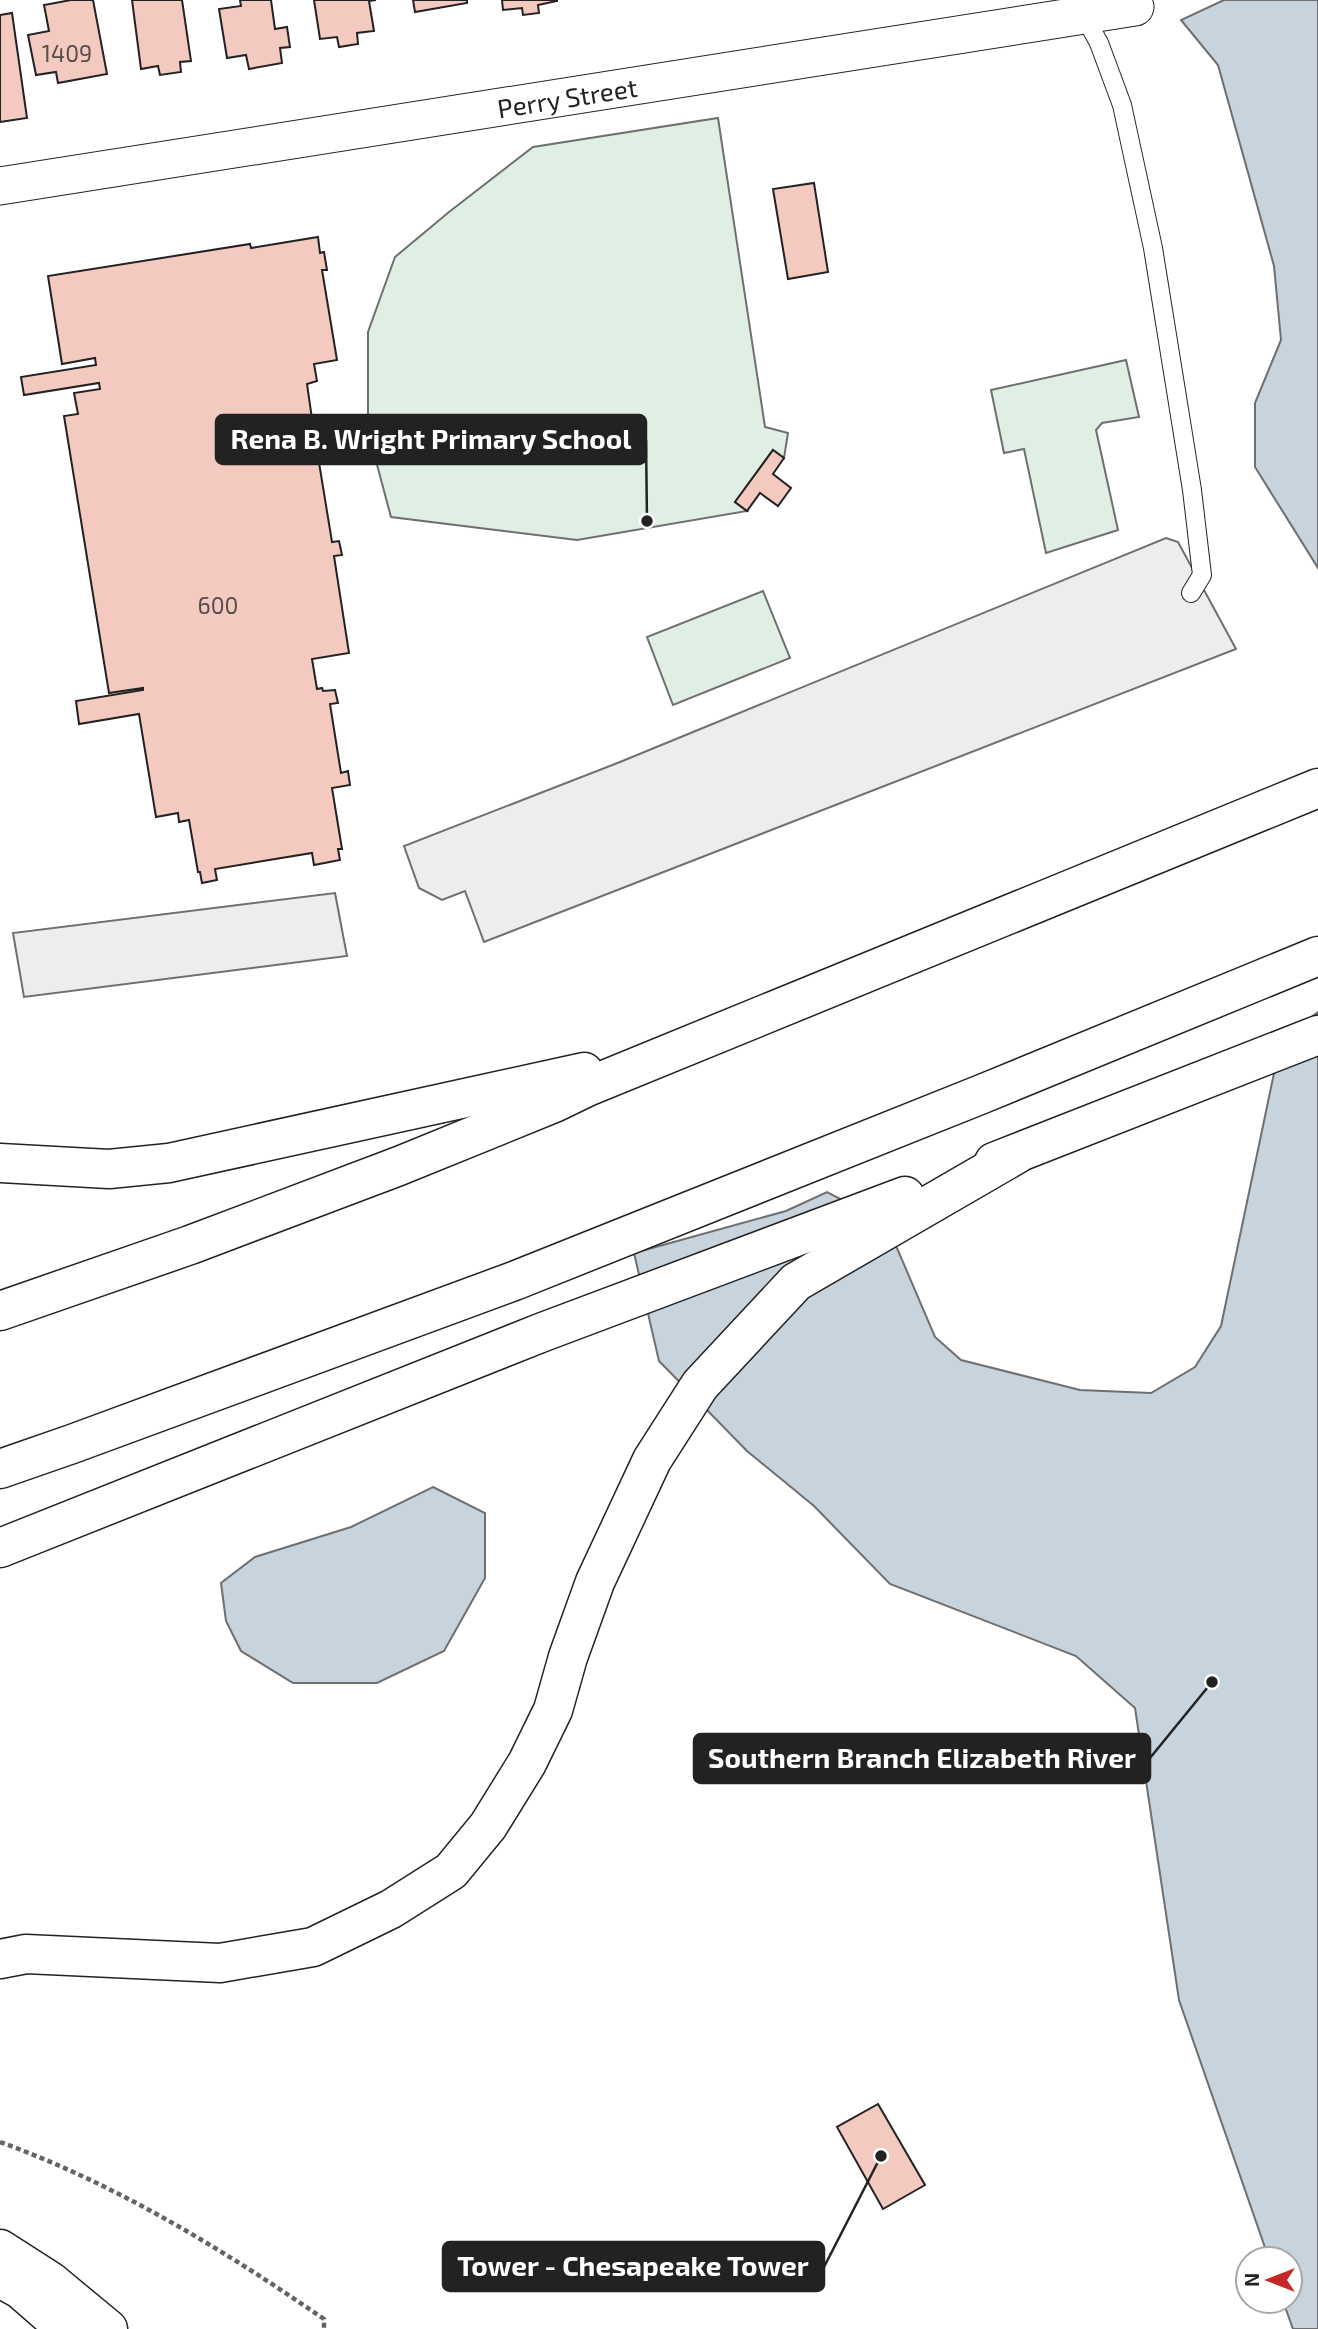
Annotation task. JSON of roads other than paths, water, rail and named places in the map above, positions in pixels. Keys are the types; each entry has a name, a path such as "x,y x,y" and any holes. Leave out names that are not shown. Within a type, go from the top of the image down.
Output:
{"main road":[{"path":"0,1311 190,1245 399,1166 1318,788"},
{"path":"0,1469 514,1281 1195,1008 1318,956"},
{"path":"0,1548 542,1332 1017,1154 1318,1035"},
{"path":"0,1163 109,1169 169,1163 671,1052"},
{"path":"0,1959 26,1954 220,1963 313,1947 391,1909 451,1871 488,1826 527,1763 553,1710 568,1657 595,1582 652,1460 700,1385 796,1282 1017,1154"},
{"path":"0,2249 50,2281 108,2329"},
{"path":"0,2278 20,2289 66,2329"}],"street":[{"name":"Perry Street","path":"0,186 1135,7"}],"lane":[{"path":"1083,14 1099,43 1122,105 1153,248 1192,490 1202,575 1191,593"}],"place":[{"name":"Rena B. Wright Primary School","path":"647,521"},
{"name":"Southern Branch Elizabeth River","path":"1212,1682"},
{"name":"Tower - Chesapeake Tower","path":"881,2156"}]}
